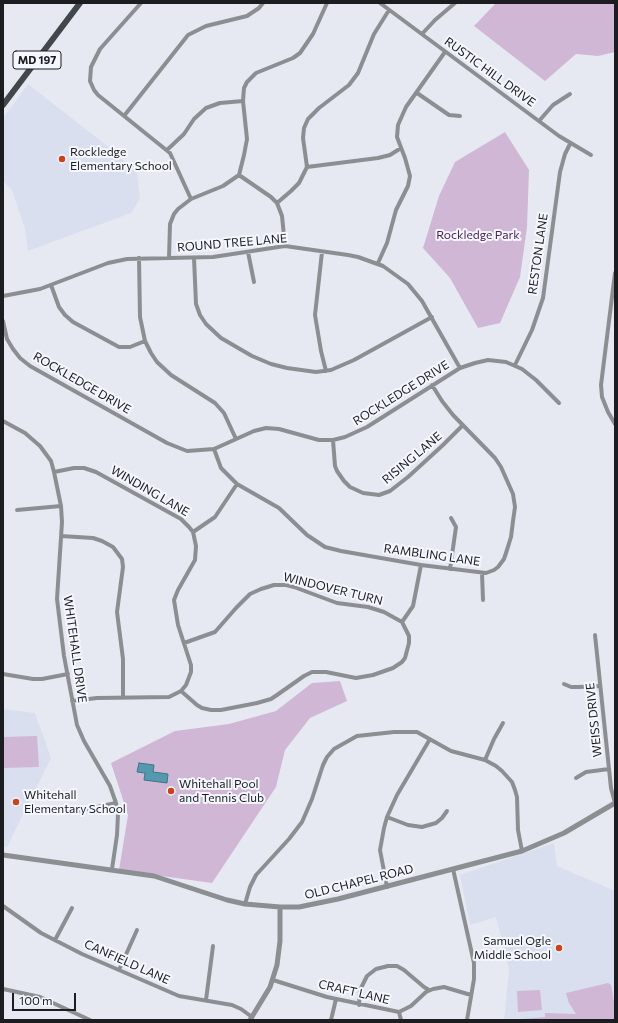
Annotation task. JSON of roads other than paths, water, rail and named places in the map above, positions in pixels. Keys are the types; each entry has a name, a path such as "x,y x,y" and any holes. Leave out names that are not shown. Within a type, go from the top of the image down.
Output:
{"main road":[{"name":"MD 197","path":"3,105 80,3"}],"street":[{"path":"141,3 100,49 92,63 90,81 96,93 167,150 191,199"},
{"path":"124,116 188,35 206,26 247,16 259,8 263,3"},
{"path":"169,258 169,231 172,219 178,209 191,199 228,183 239,175 247,139 243,101 244,88 247,82 253,76 294,58 303,50 313,34 326,3"},
{"name":"RUSTIC HILL DRIVE","path":"380,3 570,144 591,155"},
{"path":"422,34 435,20 455,3"},
{"path":"277,203 299,183 306,167 303,138 306,124 312,114 344,90 352,82 362,66 374,34 389,10"},
{"path":"378,263 388,243 396,210 409,181 409,170 397,137 398,125 404,110 445,52"},
{"path":"417,93 449,115 460,116"},
{"path":"539,121 553,105 570,94"},
{"path":"167,150 184,134 194,119 206,108 220,103 243,101"},
{"name":"RESTON LANE","path":"516,365 532,330 542,298 546,279 560,172 565,154 570,144"},
{"path":"306,167 378,158 390,155 401,148"},
{"path":"239,175 271,197 277,203 282,216 285,246"},
{"name":"ROUND TREE LANE","path":"3,296 40,289 108,263 127,259 226,256 285,246 358,257 378,263 390,270 418,294 460,368"},
{"path":"248,252 254,282"},
{"path":"322,252 315,315 321,352 326,371"},
{"path":"139,258 140,317 145,341 155,360 168,373 208,397 220,407 236,439"},
{"path":"194,258 196,304 203,321 211,330 225,340 262,360 298,370 316,372 326,371 354,360 432,317"},
{"path":"615,273 601,385 602,397 615,424"},
{"path":"51,285 59,307 64,315 73,322 119,347 130,347 145,341"},
{"name":"ROCKLEDGE DRIVE","path":"3,321 4,333 10,344 20,358 30,366 175,447 187,451 214,449 254,431 266,428 278,429 319,440 333,440 353,435 460,368 488,360 499,360 516,365 529,373 559,404"},
{"name":"RAMBLING LANE","path":"214,449 221,468 237,484 279,508 308,535 325,547 450,569 482,573 494,570 504,559 511,537 515,500 514,494 498,462 446,406 432,386"},
{"name":"WHITEHALL DRIVE","path":"3,421 25,433 40,446 51,461 54,472 61,506 61,536 57,599 75,720 81,735 110,786 116,803 118,826 112,869"},
{"name":"RISING LANE","path":"333,440 335,466 344,481 350,487 363,494 380,495 390,491 408,477 463,425"},
{"name":"WINDING LANE","path":"54,472 74,468 84,468 96,472 181,519 193,532 196,546 194,560 174,600 176,616 190,661 191,669 186,685 181,691"},
{"path":"193,532 210,522 215,517 237,484"},
{"path":"17,510 61,506"},
{"path":"450,569 456,527 451,518"},
{"path":"61,536 102,540 113,547 122,559 123,566 117,612 123,659 123,698"},
{"path":"72,701 96,698 168,697 181,691 202,708 215,710 257,703 271,699 312,672 326,672 356,678 367,677 397,667 407,653 409,636 402,622 410,611 415,598 421,565"},
{"path":"482,573 483,600"},
{"name":"WINDOVER TURN","path":"184,643 215,632 250,594 274,585 294,587 337,603 377,609 390,614 402,622"},
{"name":"WEISS DRIVE","path":"595,635 611,788 615,803"},
{"path":"3,674 33,679 42,679 68,674"},
{"path":"564,684 571,687 600,686"},
{"path":"485,760 503,722"},
{"path":"245,904 250,887 256,875 289,839 302,822 312,799 323,764 330,753 351,738 364,734 410,731 423,735 451,751 485,760 502,771 514,786 517,796 518,830 522,850"},
{"path":"387,887 380,850 387,817 397,795 430,739"},
{"path":"576,778 586,772 609,769"},
{"path":"68,813 116,803"},
{"name":"OLD CHAPEL ROAD","path":"3,855 112,869 164,878 227,900 245,904 299,907 387,887 522,850 564,833 615,803"},
{"path":"387,817 422,827 436,823 447,811"},
{"path":"453,869 474,963 474,979 467,1020"},
{"name":"CANFIELD LANE","path":"3,906 55,940 119,970 178,996 206,1000 236,1007 251,1018"},
{"path":"251,1018 266,994 277,965 280,950 280,907"},
{"path":"55,940 72,908"},
{"path":"119,970 137,930"},
{"path":"206,1000 213,946"},
{"path":"359,1005 360,990 367,976 376,969 388,966 400,967 429,990 444,987 472,995"},
{"name":"CRAFT LANE","path":"272,980 316,994 359,1005 399,1012 412,1006 429,990"},
{"path":"3,989 40,997 90,1020"},
{"path":"331,1020 336,999"},
{"path":"399,1012 401,1020"}],"water":[{"path":"139,763 154,765 153,772 168,774 167,783 144,780 145,773 137,772"}],"place":[{"name":"Rockledge Elementary School","path":"62,159"},
{"name":"Whitehall Pool and Tennis Club","path":"171,791"},
{"name":"Whitehall Elementary School","path":"16,802"},
{"name":"Samuel Ogle Middle School","path":"559,948"}],"park label":[{"name":"Rockledge Park","path":"478,235"}]}
